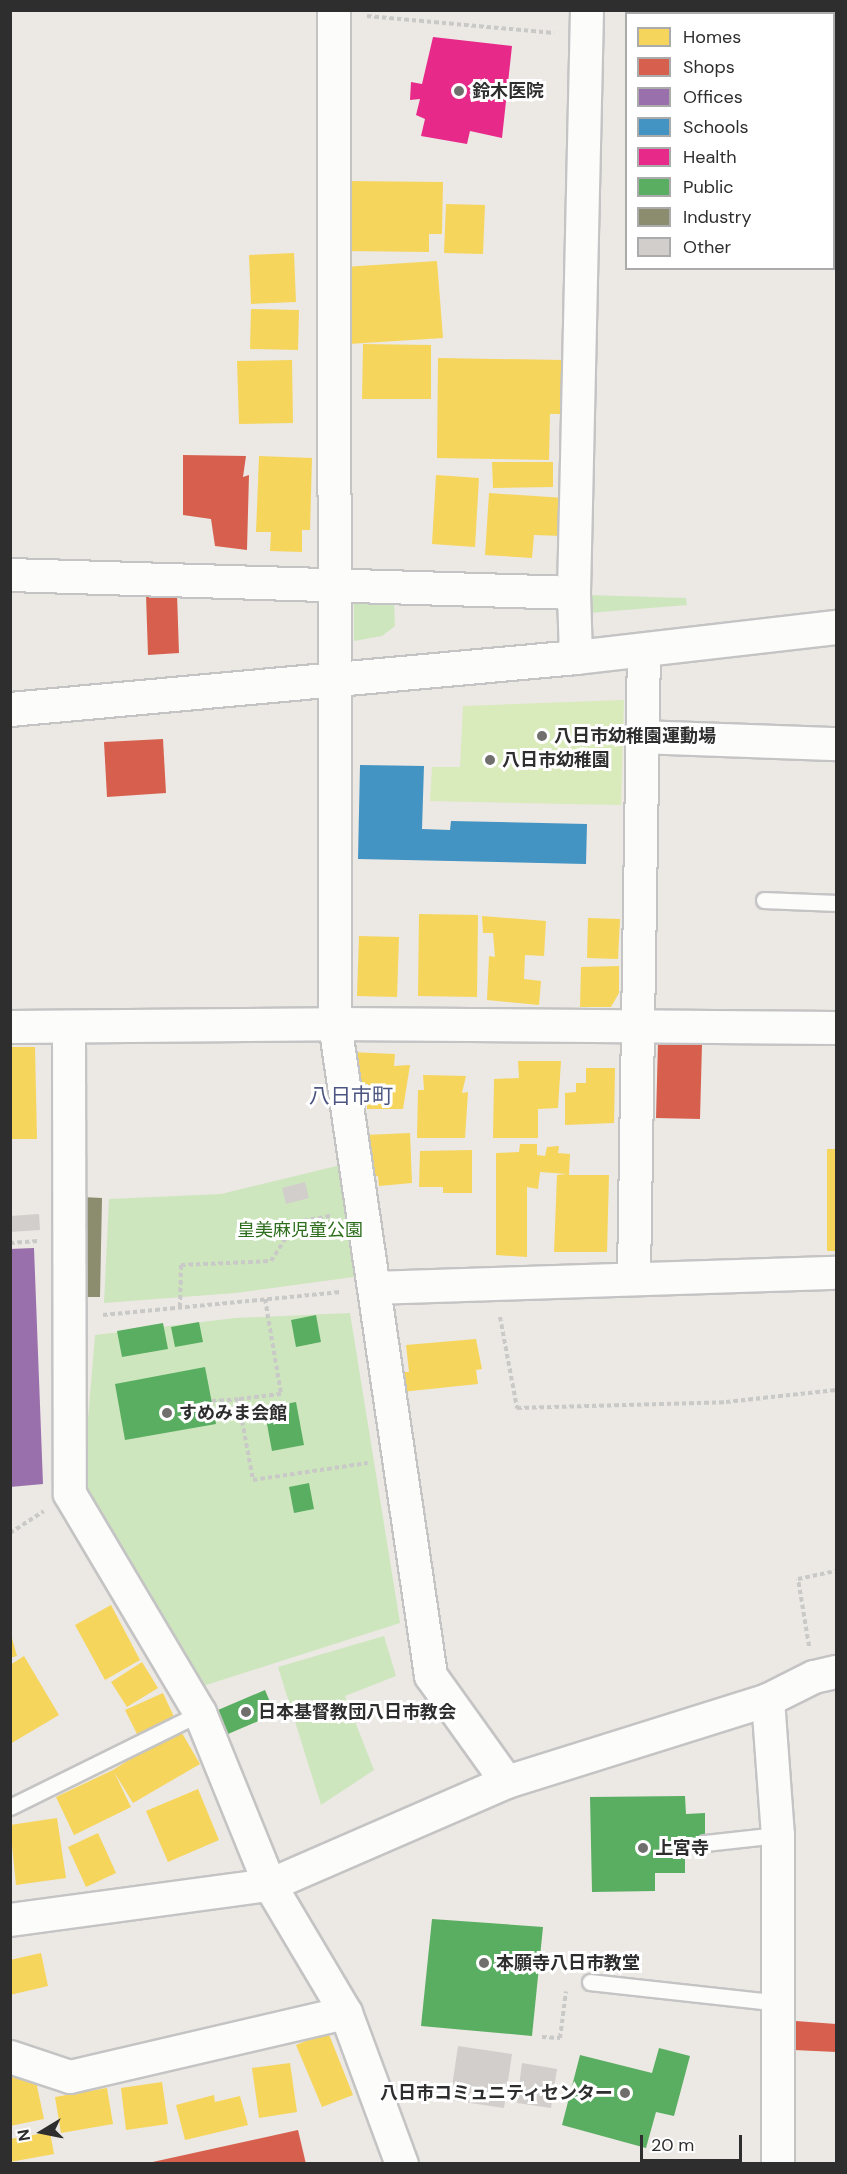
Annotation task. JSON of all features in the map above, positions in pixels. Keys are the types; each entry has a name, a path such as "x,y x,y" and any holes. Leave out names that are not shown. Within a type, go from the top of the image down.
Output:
{"street":[{"path":"331,11 336,583 333,679 335,1024 431,1676 507,1782"},
{"path":"576,657 574,593 586,23"},
{"path":"10,575 336,583 574,593"},
{"path":"10,708 576,657 837,627"},
{"path":"634,1277 644,650"},
{"path":"642,737 837,744"},
{"path":"10,1027 335,1024 837,1028"},
{"path":"69,1028 70,1494 200,1713 270,1885 346,2013 402,2163"},
{"path":"374,1288 494,1285 634,1277 837,1273"},
{"path":"10,1920 270,1885 507,1782 768,1700 825,1674"},
{"path":"768,1700 778,1835 780,2003 778,2163"},
{"path":"10,2057 70,2077 346,2013"}],"lane":[{"path":"764,900 837,903"},
{"path":"10,1807 200,1713"},
{"path":"705,1843 778,1835"},
{"path":"590,1982 780,2003"}],"path":[{"path":"331,11 586,23"},
{"path":"180,1307 182,1265 271,1261 296,1222 363,1210"},
{"path":"494,1285 517,1408 747,1400 837,1390"},
{"path":"70,1318 342,1292"},
{"path":"212,1401 281,1394 265,1299"},
{"path":"238,1399 253,1480 400,1458"},
{"path":"825,1674 798,1579 837,1571"},
{"path":"542,2037 560,2038 567,1979 590,1982"}],"green space":[{"path":"354,593 394,603 395,626 382,636 354,641"},
{"path":"588,595 686,598 687,605 589,613"},
{"name":"八日市幼稚園運動場","path":"624,700 621,805 430,801 432,767 460,767 463,706"},
{"name":"皇美麻児童公園","path":"345,1164 361,1276 235,1293 104,1303 109,1199 221,1194"},
{"path":"350,1313 400,1623 203,1686 82,1492 95,1335 235,1318"},
{"path":"384,1636 396,1676 345,1696 374,1770 321,1805 278,1667"}],"building: Homes":[{"path":"345,181 443,182 442,234 429,234 429,252 344,251"},
{"path":"446,204 485,205 483,254 444,253"},
{"path":"294,253 296,302 251,304 249,255"},
{"path":"437,261 443,338 349,344 344,267"},
{"path":"251,309 299,310 298,350 250,349"},
{"path":"363,344 431,345 431,399 362,399"},
{"path":"438,358 564,360 563,414 550,414 549,460 437,458"},
{"path":"292,360 293,423 239,424 237,361"},
{"path":"259,456 312,458 310,530 302,530 302,552 270,551 271,532 256,532"},
{"path":"492,462 553,462 553,487 493,488"},
{"path":"436,475 479,478 475,547 432,544"},
{"path":"489,493 565,498 563,536 534,535 532,558 485,555"},
{"path":"419,914 478,915 477,997 418,996"},
{"path":"482,916 546,921 544,956 525,955 524,979 541,981 539,1005 487,1000 489,956 495,957 493,933 483,933"},
{"path":"588,918 620,919 618,959 587,958"},
{"path":"359,936 399,937 397,997 357,996"},
{"path":"619,966 619,993 611,1007 580,1007 581,967"},
{"path":"10,1047 35,1047 37,1139 10,1139"},
{"path":"350,1052 395,1054 394,1066 410,1065 403,1109 367,1109 368,1084 352,1084"},
{"path":"518,1061 561,1061 558,1108 538,1109 538,1138 493,1138 494,1079 519,1078"},
{"path":"586,1068 615,1068 614,1123 565,1125 565,1093 576,1092 576,1083 586,1083"},
{"path":"423,1075 466,1076 462,1093 468,1092 465,1138 417,1138 418,1090 424,1090"},
{"path":"410,1133 412,1183 379,1186 378,1176 368,1177 365,1135"},
{"path":"520,1144 537,1144 537,1155 545,1156 547,1147 559,1146 558,1153 570,1154 569,1175 609,1175 607,1252 554,1252 557,1175 567,1174 540,1172 538,1189 527,1187 527,1257 496,1255 496,1153 519,1152"},
{"path":"827,1149 836,1149 836,1251 827,1251"},
{"path":"472,1150 472,1193 443,1193 443,1187 419,1187 420,1151"},
{"path":"476,1339 482,1369 476,1370 478,1384 401,1392 399,1372 409,1372 406,1345"},
{"path":"111,1605 140,1660 105,1680 75,1625"},
{"path":"10,1631 17,1656 10,1658"},
{"path":"24,1656 59,1715 10,1744 10,1665"},
{"path":"142,1662 158,1688 127,1707 111,1682"},
{"path":"163,1693 175,1719 138,1736 125,1710"},
{"path":"179,1728 200,1764 133,1803 114,1772 131,1807 74,1835 56,1797 113,1770"},
{"path":"198,1789 219,1840 168,1862 146,1811"},
{"path":"57,1818 66,1878 16,1885 10,1825"},
{"path":"98,1833 116,1873 86,1887 68,1847"},
{"path":"41,1953 48,1986 10,1995 10,1960"},
{"path":"328,2032 353,2095 322,2107 296,2045"},
{"path":"290,2063 297,2112 259,2118 252,2068"},
{"path":"10,2076 35,2077 44,2119 10,2126"},
{"path":"162,2082 168,2124 126,2130 121,2088"},
{"path":"107,2088 113,2124 61,2133 55,2097"},
{"path":"214,2095 215,2102 240,2096 248,2125 185,2140 176,2105"},
{"path":"50,2132 54,2154 10,2162 10,2139"}],"building: Shops":[{"path":"183,455 246,456 243,477 249,475 247,550 215,546 211,519 183,515"},
{"path":"177,594 179,653 148,655 146,595"},
{"path":"163,739 166,793 107,797 104,742"},
{"path":"658,1043 702,1044 700,1119 656,1118"},
{"path":"796,2021 836,2024 836,2052 794,2050"},
{"path":"298,2130 306,2164 148,2164 148,2163"}],"building: Offices":[{"path":"34,1248 43,1484 10,1487 10,1249"}],"building: Schools":[{"path":"360,765 424,766 422,829 450,830 451,821 587,824 586,864 358,859"}],"building: Health":[{"name":"鈴木医院","path":"433,37 512,46 502,138 470,131 467,144 421,136 425,119 416,115 420,99 410,100 411,82 422,84"}],"building: Public":[{"path":"316,1315 321,1342 296,1347 291,1320"},
{"path":"199,1322 203,1342 175,1347 171,1327"},
{"path":"163,1323 168,1349 122,1357 117,1331"},
{"name":"すめみま会館","path":"205,1367 216,1424 125,1440 115,1384"},
{"path":"296,1402 304,1445 272,1451 264,1408"},
{"path":"309,1483 314,1509 294,1513 289,1487"},
{"name":"日本基督教団八日市教会","path":"265,1690 275,1714 228,1734 218,1710"},
{"name":"上宮寺","path":"685,1796 686,1814 705,1813 705,1843 685,1852 685,1873 655,1873 655,1891 592,1892 590,1797"},
{"name":"本願寺八日市教堂","path":"432,1919 543,1927 532,2036 421,2026"},
{"name":"八日市コミュニティセンター","path":"659,2048 690,2056 674,2116 656,2112 646,2148 562,2125 580,2055 652,2073"}],"building: Industry":[{"path":"82,1197 102,1198 100,1297 80,1297"}],"building: Other":[{"path":"305,1182 309,1198 286,1204 282,1188"},
{"path":"39,1214 40,1230 10,1232 10,1216"},
{"path":"458,2046 512,2054 504,2108 450,2100"},
{"path":"522,2063 557,2069 551,2108 517,2103"}],"place":[{"name":"鈴木医院","path":"459,91"},
{"name":"八日市幼稚園運動場","path":"542,736"},
{"name":"八日市幼稚園","path":"490,760"},
{"name":"すめみま会館","path":"167,1413"},
{"name":"日本基督教団八日市教会","path":"246,1712"},
{"name":"上宮寺","path":"643,1848"},
{"name":"本願寺八日市教堂","path":"484,1963"},
{"name":"八日市コミュニティセンター","path":"625,2093"}],"district":[{"name":"八日市町","path":"351,1096"}]}
